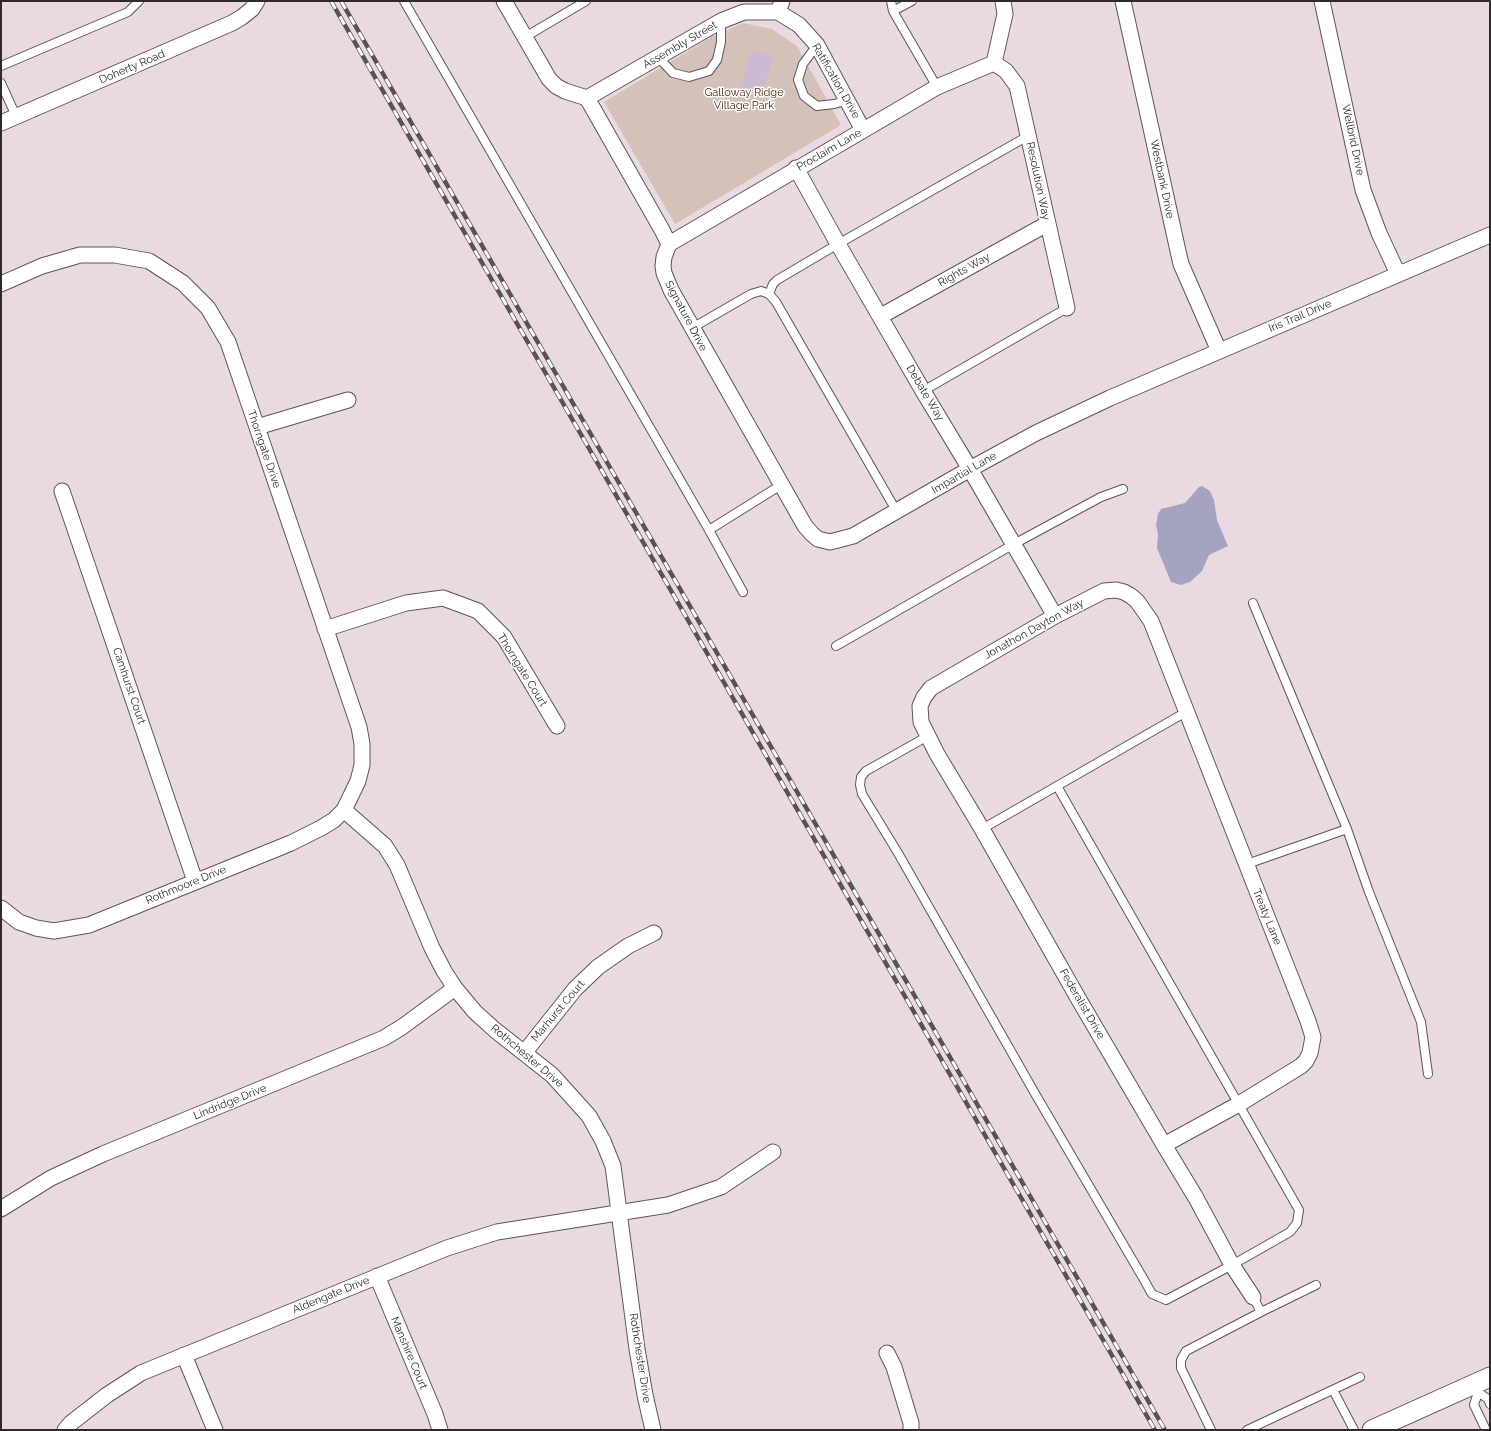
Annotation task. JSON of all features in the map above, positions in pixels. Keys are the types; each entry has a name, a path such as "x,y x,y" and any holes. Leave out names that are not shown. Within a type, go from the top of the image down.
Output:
{"street":[{"name":"Doherty Road","path":"1,123 232,23 252,9 257,1"},
{"path":"504,1 549,79 556,86 565,91 587,98 669,244"},
{"path":"994,63 1005,14 1003,1"},
{"name":"Westbank Drive","path":"1123,1 1178,251 1182,264 1219,351"},
{"name":"Wellbrid Drive","path":"1322,1 1363,190 1379,233 1398,274"},
{"name":"Assembly Street","path":"587,98 721,21 744,12 780,7"},
{"name":"Ratification Drive","path":"780,7 799,25 816,45 864,130"},
{"name":"Proclaim Lane","path":"669,244 796,168 937,87 994,63"},
{"name":"Resolution Way","path":"994,63 1006,71 1016,86 1067,308"},
{"name":"Debate Way","path":"796,168 838,244 1055,616"},
{"name":"Rights Way","path":"881,316 1047,224"},
{"name":"Iris Trail Drive","path":"1110,398 1490,235"},
{"name":"Signature Drive","path":"669,244 664,257 664,273 671,290 805,526 818,539"},
{"name":"Thorngate Drive","path":"1,284 42,266 80,255 115,255 149,261 183,283 208,308 228,342 359,727 362,744 362,765 358,781 344,810"},
{"name":"Impartial Lane","path":"818,539 830,542 853,536 897,512 970,468 1036,433 1110,398"},
{"path":"257,427 348,400"},
{"name":"Camhurst Court","path":"62,491 195,881"},
{"name":"Jonathon Dayton Way","path":"920,706 924,696 931,688 1055,616 1104,591 1116,590 1124,592 1137,601 1151,621"},
{"name":"Thorngate Court","path":"326,629 406,603 443,598 478,610 504,637 557,726"},
{"name":"Treaty Lane","path":"1151,621 1313,1036 1312,1049 1306,1061 1301,1066 1239,1104 1164,1145"},
{"name":"Federalist Drive","path":"920,706 921,722 928,736 1196,1198 1232,1265 1253,1297"},
{"name":"Rothmoore Drive","path":"1,908 19,922 36,928 54,931 89,925 303,837 334,820 344,810"},
{"name":"Rothchester Drive","path":"344,810 385,846 397,865 435,953 455,988 475,1012 495,1030 552,1074 589,1116 603,1140 613,1166 637,1349 653,1430"},
{"name":"Marhurst Court","path":"524,1053 575,989 598,967 628,946 654,933"},
{"name":"Lindridge Drive","path":"1,1209 51,1178 103,1154 384,1038 402,1027 455,988"},
{"name":"Aldengate Drive","path":"66,1430 71,1423 107,1395 141,1373 447,1248 497,1232 668,1205 721,1188 773,1152"},
{"name":"Manshire Court","path":"377,1276 435,1414 440,1430"},
{"path":"887,1353 894,1367 911,1423 911,1430"},
{"path":"184,1355 215,1430"},
{"path":"1372,1430 1481,1384"}],"lane":[{"path":"1,66 128,12 139,1"},
{"path":"414,1 405,3 709,530 743,592"},
{"path":"525,37 586,1"},
{"path":"891,1 893,11 937,87"},
{"path":"893,11 912,1"},
{"path":"658,57 673,73 690,77 709,71 717,60 721,42 721,21"},
{"path":"816,45 803,64 798,80 804,96 817,106 834,104 848,100"},
{"path":"1,83 16,116"},
{"path":"769,294 773,284 777,280 1028,136"},
{"path":"692,328 752,294 761,291 769,294 776,302 897,512"},
{"path":"923,391 1067,308"},
{"path":"709,530 781,485"},
{"path":"836,646 1101,496 1123,488"},
{"path":"1253,603 1347,829 1369,892 1422,1022 1428,1074"},
{"path":"982,829 1186,712"},
{"path":"928,736 866,771 861,777 860,785 862,794 898,853 1037,1097 1152,1294 1166,1300 1290,1232 1297,1222 1299,1210 1057,786"},
{"path":"1246,864 1347,829"},
{"path":"1212,1430 1181,1368 1181,1360 1186,1351 1316,1285"},
{"path":"1253,1297 1261,1312"},
{"path":"1247,1430 1360,1377"},
{"path":"1481,1384 1490,1404"},
{"path":"1481,1384 1474,1405 1486,1430"},
{"path":"1333,1390 1354,1430"}],"green space":[{"name":"Galloway Ridge Village Park","path":"743,23 772,29 797,46 841,125 675,224 604,102 711,37"}],"water":[{"path":"1202,486 1210,491 1214,500 1217,520 1228,546 1209,555 1202,571 1190,582 1181,585 1171,582 1157,548 1158,534 1156,525 1158,514 1161,509 1185,503 1199,487"}],"building":[{"path":"752,50 774,57 762,93 741,86"}],"railway":[{"path":"331,1 1155,1430"},
{"path":"341,1 1165,1430"}]}
